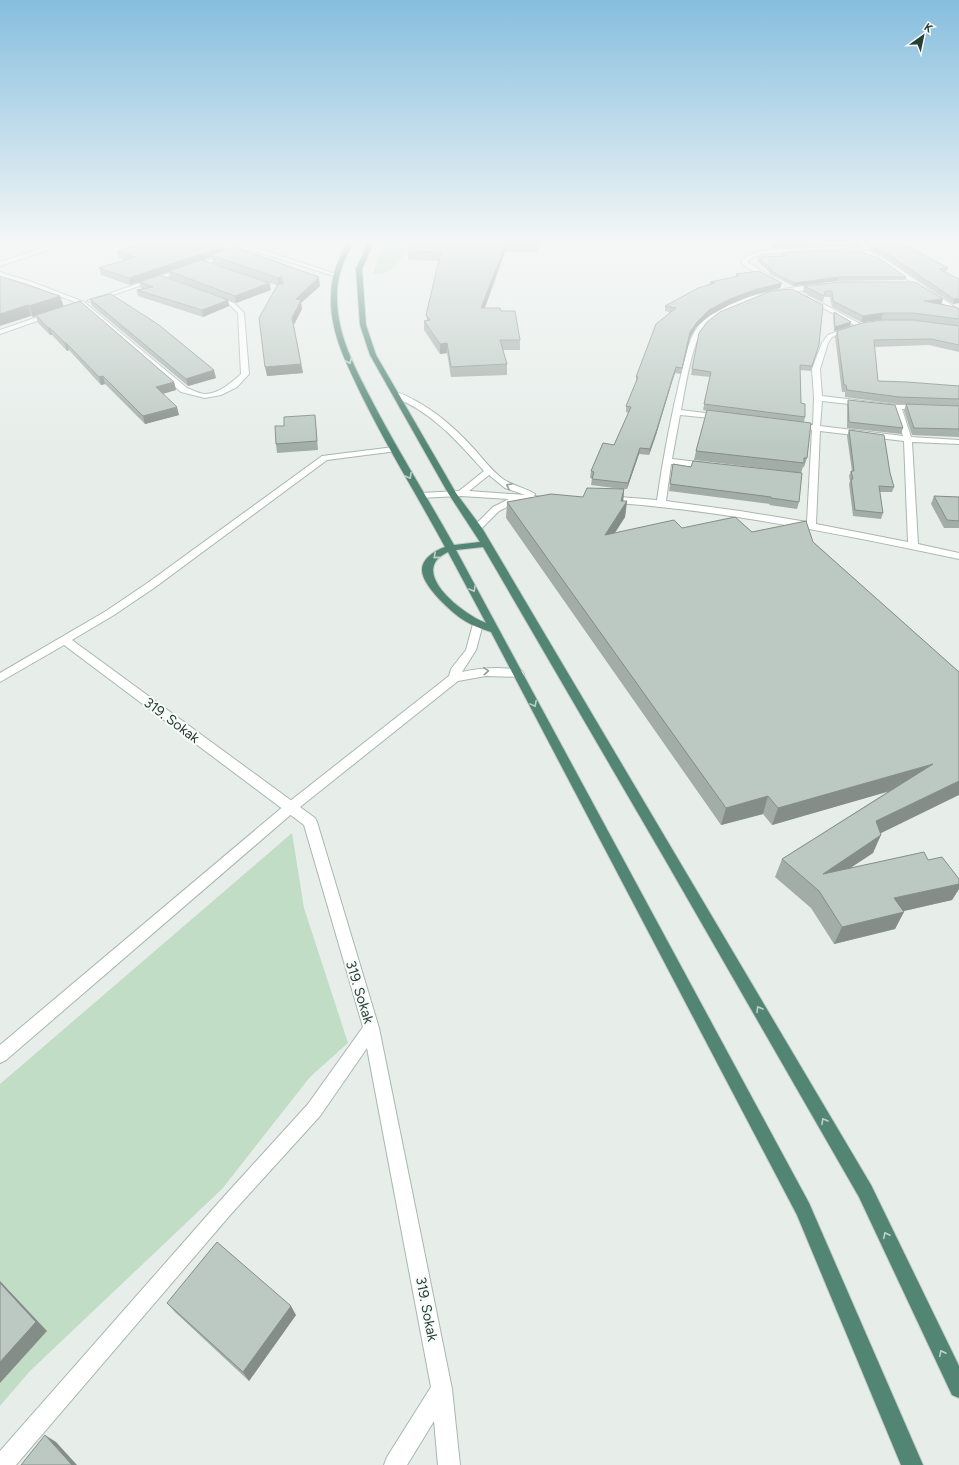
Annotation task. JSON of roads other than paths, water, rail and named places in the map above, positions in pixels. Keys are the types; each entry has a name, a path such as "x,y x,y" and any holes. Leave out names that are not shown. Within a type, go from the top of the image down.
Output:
{"highway":[{"path":"336,311 338,327 347,358 394,449 495,630 803,1209 912,1465"},
{"path":"362,311 363,325 373,355 397,395 413,427 457,493 476,528 672,859 865,1191 959,1388"},
{"path":"486,544 450,548 436,555 432,559 428,565 427,572 430,579 454,609 478,624 495,630"}],"street":[{"path":"0,332 58,311"},
{"path":"92,311 184,390 205,396 218,393 234,385 245,374 241,313 239,311"},
{"path":"661,502 666,461 694,338 703,326 716,315 723,311"},
{"path":"811,525 810,478 818,398 816,369 825,343 830,336 864,325 837,311"},
{"path":"397,395 420,406 464,443 497,479 513,489 549,499 457,493 421,496"},
{"path":"818,398 896,407 932,407"},
{"path":"896,407 908,439 913,546"},
{"path":"676,412 731,418"},
{"path":"801,426 908,439 959,442"},
{"path":"0,678 65,640 150,586 325,458 394,449"},
{"path":"666,461 713,466"},
{"path":"457,493 489,471"},
{"path":"476,528 496,509 520,498"},
{"path":"598,499 661,502 811,525 959,556"},
{"path":"454,678 457,669 471,650 478,624"},
{"name":"319. Sokak","path":"65,640 310,822 371,1028 442,1389 449,1465"},
{"path":"0,1055 290,808 454,678 480,672 493,671 518,674"},
{"path":"2,1465 220,1214 314,1110 371,1028"},
{"path":"395,1465 442,1389"}]}
